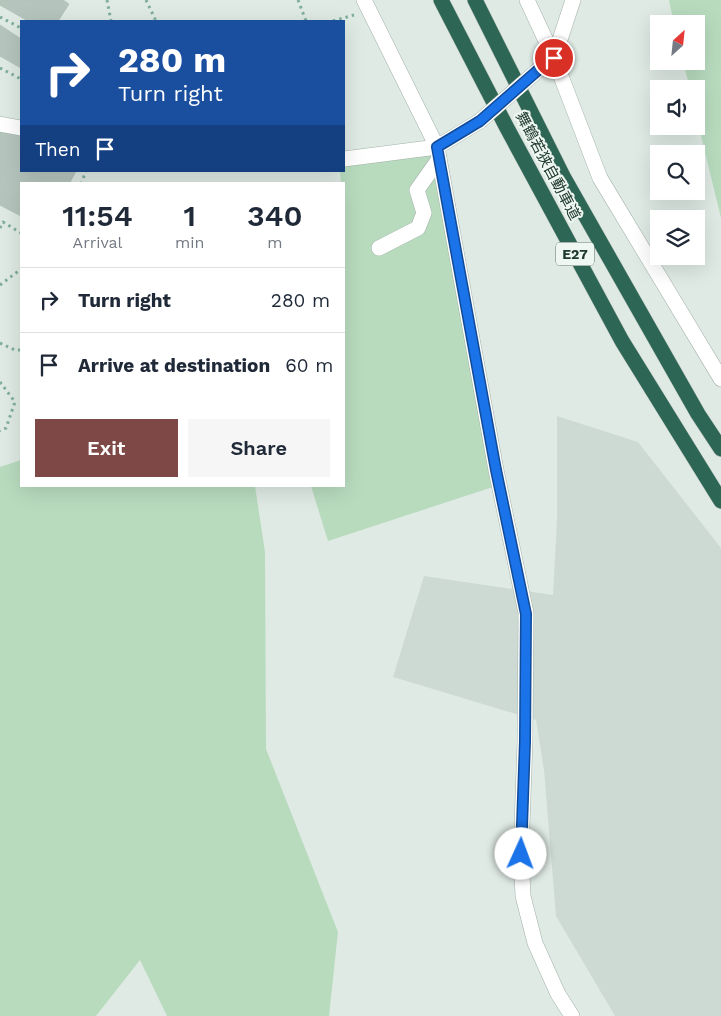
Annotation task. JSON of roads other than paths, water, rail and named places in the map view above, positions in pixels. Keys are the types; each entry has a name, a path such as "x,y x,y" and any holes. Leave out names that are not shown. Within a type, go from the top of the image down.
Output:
{"highway":[{"name":"舞鶴若狭自動車道","path":"441,0 507,128 622,342 721,501"},
{"name":"舞鶴若狭自動車道","path":"475,0 564,178 698,414 721,449"}],"street":[{"path":"527,0 549,61 600,178 721,379"},
{"path":"379,248 418,228 424,213 417,190 438,153 480,121 549,61 573,0"},
{"path":"367,5 438,153 496,470 526,614 525,741 521,854 523,896 535,942 558,994 572,1016"},
{"path":"0,124 20,128"},
{"path":"345,159 438,153"}]}
